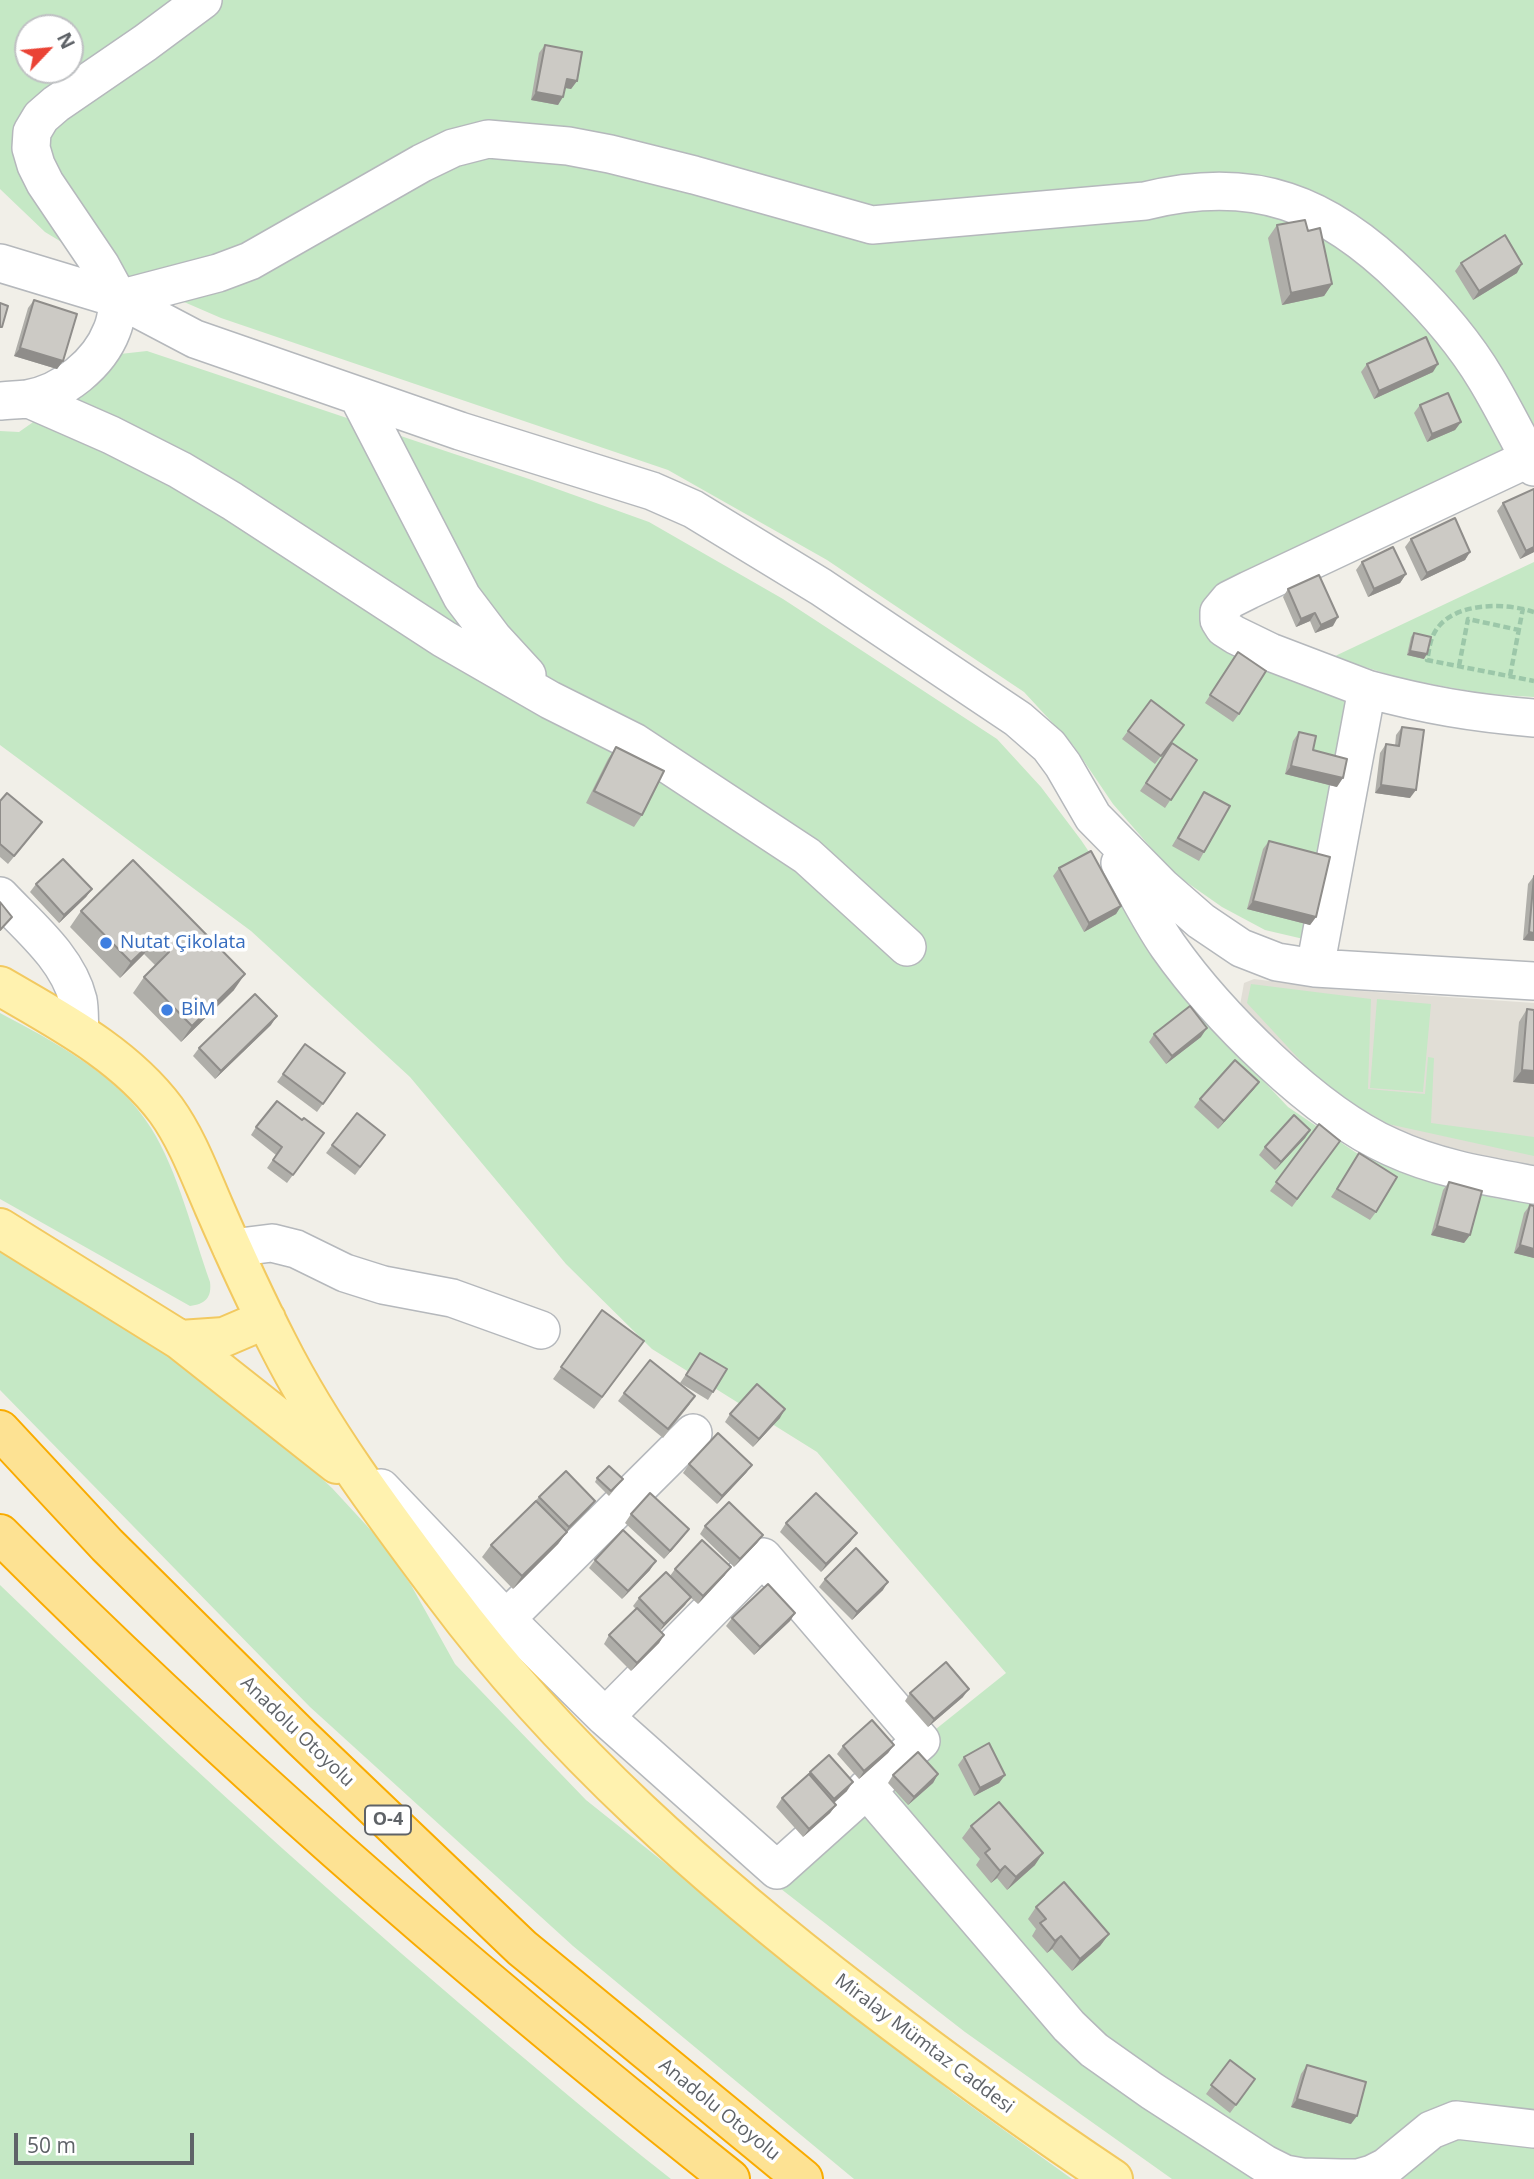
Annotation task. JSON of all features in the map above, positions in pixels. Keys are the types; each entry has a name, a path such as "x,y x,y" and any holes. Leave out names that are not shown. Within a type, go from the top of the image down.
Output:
{"highway":[{"name":"Anadolu Otoyolu","path":"0,1430 107,1545 300,1737 522,1948 803,2179"},
{"path":"0,1534 75,1610 251,1774 489,1981 730,2179"}],"main road":[{"path":"0,986 80,1033 126,1069 166,1110 194,1161 266,1320 302,1389 366,1488"},
{"path":"0,1228 180,1340 366,1488"},
{"path":"180,1340 224,1337 266,1320"},
{"name":"Miralay Mümtaz Caddesi","path":"366,1488 493,1656 546,1716 648,1820 740,1901 910,2035 996,2099 1113,2179"}],"street":[{"path":"14,400 56,389 79,374 100,353 113,330 119,299 101,266 45,183 31,148 32,132 41,117 56,104 203,0"},
{"path":"119,299 218,273 250,261 422,163 453,148 488,139 568,146 610,154 872,225 1145,201 1207,190 1266,196 1296,204 1355,236 1425,299 1457,336 1486,378 1532,461 1229,600 1219,612 1219,620 1224,628 1235,635 1270,652 1367,689 1473,713 1534,718"},
{"path":"0,263 119,299 195,339 460,431 652,491 729,529 1018,719 1049,746 1063,765 1149,914 1183,965 1236,1025 1311,1096 1390,1147 1429,1162 1534,1185"},
{"path":"358,396 462,597 493,638 550,700"},
{"path":"14,400 111,435 180,470 443,639 550,700 634,742 807,856 907,947"},
{"path":"1315,968 1367,689"},
{"path":"1093,817 1162,887 1223,938 1261,958 1315,968 1534,981"},
{"path":"0,896 61,963 79,1002 80,1033"},
{"path":"232,1248 272,1243 296,1249 345,1273 383,1285 452,1298 541,1330"},
{"path":"506,1619 693,1433"},
{"path":"332,1437 506,1619 605,1717 777,1870 921,1741 763,1557 605,1717"},
{"path":"866,1790 1069,2026 1094,2050 1265,2164 1286,2174 1302,2177 1359,2178 1386,2166 1431,2130 1456,2120 1534,2129"}],"path":[{"path":"1534,612 1523,608 1492,606 1452,615 1438,627 1432,637 1427,660 1534,681"},
{"path":"1510,676 1523,608"},
{"path":"1459,666 1468,619 1519,630"}],"shaded area":[{"path":"1254,979 1333,989 1534,1003 1534,1170 1411,1140 1320,1090 1240,1005 1244,983"}],"green space":[{"path":"0,0 1534,0 1534,441 1217,590 1199,609 1227,646 1355,696 1312,941 1265,930 1222,907 1172,872 1113,804 1073,745 1024,692 827,560 668,470 221,318 101,266 45,232 0,189"},
{"path":"147,351 649,522 783,599 997,739 1041,787 1081,840 1144,934 1226,1041 1288,1107 1358,1154 1418,1178 1495,1198 1534,1204 1534,2179 1172,2179 965,2032 767,1878 921,1741 1006,1673 817,1452 652,1349 566,1264 410,1077 251,931 0,745 0,431 19,432 96,378 120,354"},
{"path":"1534,562 1534,697 1486,694 1403,679 1333,657"},
{"path":"1251,984 1371,999 1368,1089 1425,1094 1428,1057 1434,1058 1431,1123 1534,1137 1534,1156 1388,1124 1325,1087 1247,1003"},
{"path":"1377,999 1431,1004 1423,1092 1370,1088"},
{"path":"0,1013 63,1048 103,1076 121,1091 151,1128 177,1183 210,1282 209,1296 203,1302 190,1306 0,1199"},
{"path":"0,1247 197,1373 262,1423 332,1488 379,1539 411,1585 455,1664 586,1800 954,2094 1072,2179 854,2179 573,1946 310,1707 0,1390"},
{"path":"0,1585 169,1745 342,1901 538,2070 671,2179 0,2179"}],"building":[{"path":"545,45 582,52 577,81 567,79 563,97 536,92"},
{"path":"1305,220 1308,231 1320,228 1332,284 1291,293 1277,225"},
{"path":"1505,235 1522,264 1479,291 1461,263"},
{"path":"34,300 77,314 63,361 20,348"},
{"path":"0,303 8,306 2,327 0,327"},
{"path":"1426,337 1438,364 1379,391 1367,364"},
{"path":"1448,393 1461,422 1432,434 1420,405"},
{"path":"1534,489 1534,547 1526,551 1503,503"},
{"path":"1455,518 1470,552 1427,573 1411,539"},
{"path":"1393,547 1406,574 1374,589 1362,562"},
{"path":"1319,575 1338,617 1321,625 1315,613 1301,619 1288,589"},
{"path":"1414,633 1431,637 1427,654 1410,651"},
{"path":"1238,652 1266,671 1239,714 1210,695"},
{"path":"1151,700 1184,725 1161,756 1128,731"},
{"path":"1402,727 1424,730 1416,790 1381,785 1386,744 1399,746"},
{"path":"1299,732 1316,736 1313,750 1347,759 1343,778 1291,766"},
{"path":"1172,743 1197,760 1171,800 1146,783"},
{"path":"616,747 664,771 642,815 594,791"},
{"path":"1204,792 1230,806 1204,852 1178,838"},
{"path":"7,793 42,822 14,856 0,844 0,801"},
{"path":"1269,841 1330,857 1316,917 1253,901"},
{"path":"1091,851 1121,906 1089,923 1059,868"},
{"path":"63,859 92,889 64,915 36,884"},
{"path":"133,860 245,974 192,1026 144,977 169,952 156,938 131,962 81,911"},
{"path":"1534,876 1534,933 1529,932"},
{"path":"0,902 12,917 0,930"},
{"path":"255,994 277,1016 221,1071 199,1048"},
{"path":"1190,1006 1207,1028 1172,1056 1154,1034"},
{"path":"1527,1009 1534,1010 1534,1071 1522,1070"},
{"path":"305,1044 345,1073 323,1104 283,1074"},
{"path":"1235,1060 1259,1082 1224,1121 1200,1099"},
{"path":"277,1101 324,1133 293,1175 273,1160 282,1147 256,1127"},
{"path":"357,1113 385,1135 360,1167 332,1145"},
{"path":"1294,1115 1310,1130 1281,1162 1265,1147"},
{"path":"1319,1124 1340,1141 1297,1199 1276,1182"},
{"path":"1359,1153 1397,1177 1376,1212 1337,1189"},
{"path":"1449,1182 1482,1191 1470,1235 1437,1226"},
{"path":"1530,1205 1534,1206 1534,1249 1520,1245"},
{"path":"602,1310 644,1341 602,1397 561,1367"},
{"path":"700,1353 727,1369 713,1392 686,1375"},
{"path":"650,1360 695,1396 668,1429 624,1393"},
{"path":"757,1384 785,1409 759,1439 730,1414"},
{"path":"718,1433 752,1465 722,1496 689,1464"},
{"path":"609,1466 623,1479 611,1491 597,1478"},
{"path":"566,1471 595,1501 569,1527 539,1497"},
{"path":"650,1493 689,1529 670,1551 631,1514"},
{"path":"816,1493 857,1533 826,1564 786,1523"},
{"path":"536,1501 567,1532 522,1576 491,1545"},
{"path":"729,1502 763,1535 740,1559 705,1526"},
{"path":"623,1530 656,1561 628,1591 595,1560"},
{"path":"702,1540 731,1567 703,1596 675,1569"},
{"path":"856,1548 888,1582 857,1612 825,1579"},
{"path":"666,1572 691,1597 664,1624 639,1598"},
{"path":"768,1584 795,1613 760,1647 732,1618"},
{"path":"637,1608 664,1635 637,1663 609,1635"},
{"path":"946,1662 969,1689 934,1719 910,1693"},
{"path":"872,1720 894,1745 864,1771 843,1746"},
{"path":"989,1743 1005,1775 980,1788 964,1757"},
{"path":"918,1752 938,1774 914,1797 893,1775"},
{"path":"829,1755 853,1782 834,1799 810,1772"},
{"path":"809,1774 836,1805 809,1829 782,1798"},
{"path":"999,1802 1043,1853 1016,1877 1005,1866 1000,1871 985,1853 990,1849 971,1826"},
{"path":"1064,1882 1109,1934 1080,1959 1061,1936 1055,1941 1040,1923 1046,1919 1036,1907"},
{"path":"1230,2060 1255,2079 1236,2105 1211,2085"},
{"path":"1307,2065 1366,2082 1357,2116 1297,2099"}],"place":[{"name":"Nutat Çikolata","path":"106,943"},
{"name":"BİM","path":"167,1010"}]}
